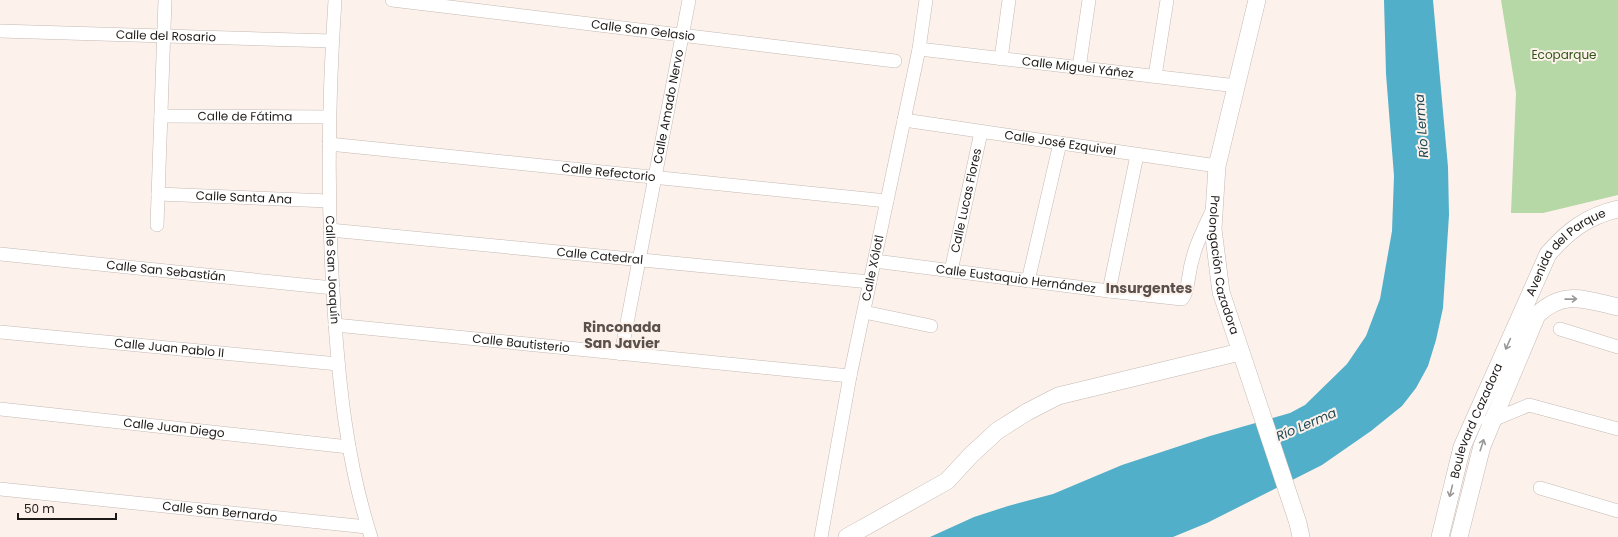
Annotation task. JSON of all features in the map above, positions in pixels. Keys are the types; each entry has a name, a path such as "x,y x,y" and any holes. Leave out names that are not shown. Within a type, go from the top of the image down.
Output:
{"street":[{"path":"157,225 165,0"},
{"name":"Calle San Joaquín","path":"335,0 329,117 329,201 335,325 342,406 349,447 369,532"},
{"name":"Calle San Gelasio","path":"392,0 895,61"},
{"name":"Calle Amado Nervo","path":"621,354 689,0"},
{"name":"Calle Xólotl","path":"821,537 850,376 919,50 926,0"},
{"path":"1002,59 1009,0"},
{"path":"1079,68 1089,0"},
{"path":"1156,76 1167,0"},
{"name":"Prolongación Cazadora","path":"1257,0 1217,166 1213,230 1221,292 1299,530"},
{"name":"Calle del Rosario","path":"0,31 332,41"},
{"name":"Calle Miguel Yáñez","path":"919,50 1237,86"},
{"name":"Calle de Fátima","path":"161,116 329,117"},
{"name":"Calle José Ezquivel","path":"904,120 1217,166"},
{"name":"Calle Lucas Flores","path":"951,271 982,132"},
{"path":"1028,281 1060,143"},
{"name":"Calle Refectorio","path":"329,144 887,201"},
{"path":"1109,291 1137,155"},
{"name":"Calle Santa Ana","path":"158,194 329,201"},
{"name":"Calle Eustaquio Hernández","path":"875,261 1182,299 1186,294 1197,241 1214,206"},
{"name":"Avenida del Parque","path":"1530,312 1548,254 1564,236 1583,222 1606,212 1618,209"},
{"name":"Calle Catedral","path":"330,230 870,282"},
{"name":"Calle San Sebastián","path":"0,254 333,288"},
{"name":"Avenida del Parque","path":"1530,312 1557,301 1569,298 1618,307"},
{"path":"864,312 931,326"},
{"name":"Boulevard Cazadora","path":"1459,537 1482,446 1530,312"},
{"name":"Boulevard Cazadora","path":"1440,537 1462,447 1530,312"},
{"name":"Calle Bautisterio","path":"335,325 850,376"},
{"path":"1560,329 1618,347"},
{"name":"Calle Juan Pablo II","path":"0,332 338,364"},
{"path":"846,537 947,481 970,454 997,431 1027,412 1058,396 1240,352"},
{"path":"1470,430 1529,405 1618,429"},
{"name":"Calle Juan Diego","path":"0,409 349,447"},
{"path":"1540,488 1618,511"},
{"name":"Calle San Bernardo","path":"0,490 369,532"},
{"path":"1299,530 1311,537"}],"green space":[{"name":"Ecoparque","path":"1501,0 1618,0 1618,195 1543,213 1511,213 1516,93"}],"water":[{"name":"Río Lerma","path":"1384,0 1433,0 1448,167 1449,215 1443,308 1436,340 1428,366 1416,388 1402,406 1371,431 1322,465 1207,523 1173,537 930,537 974,517 1053,494 1122,465 1210,436 1290,413 1305,405 1347,364 1366,336 1380,299 1392,231 1394,176 1386,74"}],"district":[{"name":"Insurgentes","path":"1149,288"},
{"name":"Rinconada San Javier","path":"622,336"}]}
